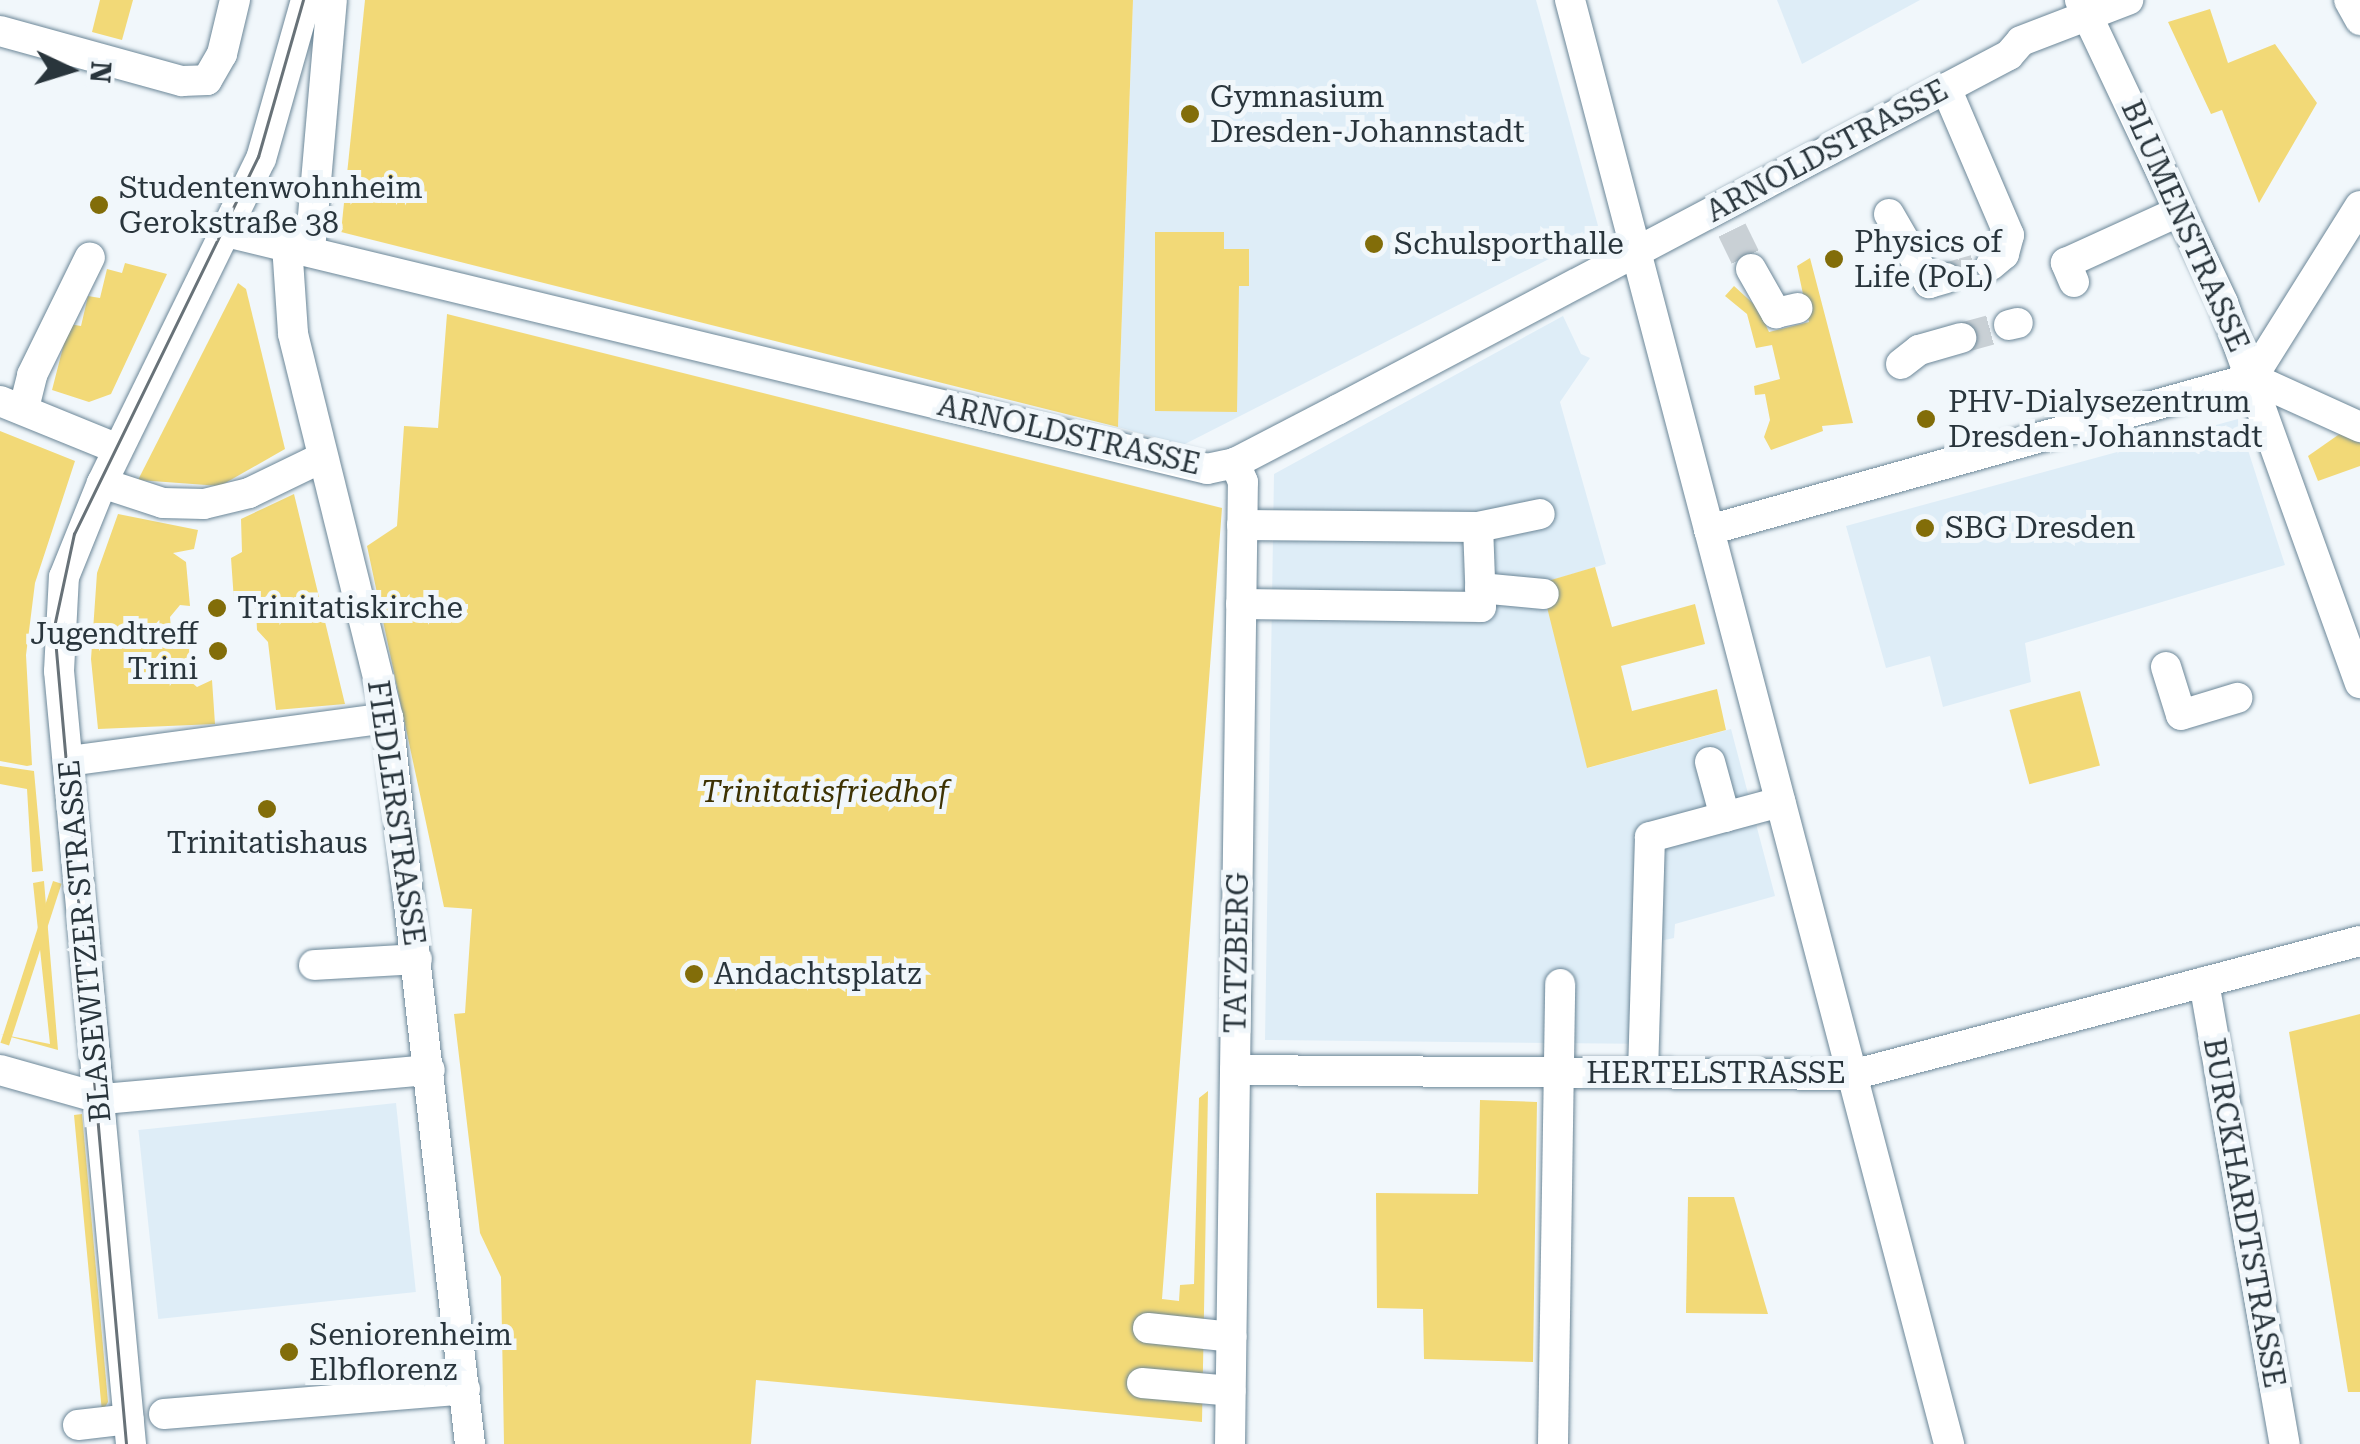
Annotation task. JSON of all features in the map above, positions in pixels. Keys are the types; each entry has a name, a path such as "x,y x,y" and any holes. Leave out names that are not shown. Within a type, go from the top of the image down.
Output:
{"street":[{"path":"0,31 182,82 206,80 222,54 235,0"},
{"name":"BLASEWITZER STRASSE","path":"130,1431 59,671 62,594 77,535 226,232 278,112 306,0"},
{"name":"FIEDLERSTRASSE","path":"332,0 299,247 293,334 388,718 470,1444"},
{"path":"1570,0 1638,250 1670,321 1709,530 1949,1444"},
{"name":"ARNOLDSTRASSE","path":"226,232 1178,466 1235,463 1638,250 1727,218 1954,84 2008,55 2028,54 2085,7 2128,0"},
{"path":"2349,0 2360,20"},
{"name":"BLUMENSTRASSE","path":"2085,7 2252,378 2360,684"},
{"path":"1954,84 2009,185"},
{"path":"1954,84 2005,220 2008,243 1991,265"},
{"path":"2252,378 2360,206"},
{"path":"2074,282 2066,262 2180,211"},
{"path":"1889,214 1929,283 1946,278"},
{"path":"90,256 32,375 12,404 118,449"},
{"path":"1751,269 1776,313 1797,308"},
{"path":"1901,364 1919,350 1961,338"},
{"path":"1709,530 2252,378 2360,427"},
{"path":"102,483 164,503 204,504 250,493 324,457"},
{"name":"TATZBERG","path":"1230,1444 1242,604 1242,482 1235,463"},
{"path":"1242,526 1478,527 1540,514"},
{"path":"1242,604 1480,607 1478,527"},
{"path":"1480,588 1544,594"},
{"path":"2166,667 2181,715 2238,698"},
{"path":"69,761 388,718"},
{"path":"1710,762 1725,817"},
{"path":"1643,1074 1650,836 1780,802"},
{"name":"HERTELSTRASSE","path":"1235,1070 1852,1075 2360,941"},
{"path":"314,965 417,958"},
{"name":"BURCKHARDTSTRASSE","path":"2204,982 2285,1444"},
{"path":"1550,1073 1560,984"},
{"path":"1540,1016 1558,1106 1553,1444"},
{"path":"0,1070 99,1099 430,1070"},
{"path":"1148,1328 1232,1337"},
{"path":"1142,1384 1231,1391"},
{"path":"164,1414 465,1389"},
{"path":"78,1425 130,1431"}],"shaded area":[{"path":"1133,0 1536,0 1600,233 1183,445 1118,427"},
{"path":"1777,0 1920,0 1802,64"},
{"path":"1563,316 1581,354 1590,358 1560,402 1606,564 1542,583 1588,768 1731,729 1775,896 1675,924 1674,938 1660,941 1659,1044 1265,1040 1274,474"},
{"path":"2238,419 2285,565 2025,643 2031,682 1943,707 1930,656 1886,668 1846,526"},
{"path":"396,1103 416,1292 158,1319 138,1130"}],"green space":[{"path":"100,0 133,0 122,40 92,32"},
{"path":"365,0 1133,0 1118,427 341,232"},
{"path":"2210,9 2228,63 2275,44 2317,103 2259,203 2222,110 2211,114 2168,22"},
{"path":"1155,232 1224,232 1224,249 1249,249 1249,286 1239,286 1237,412 1155,411"},
{"path":"1810,258 1853,423 1822,426 1823,431 1771,450 1764,437 1770,420 1765,394 1755,395 1754,386 1780,379 1772,345 1756,348 1747,314 1725,296 1734,286 1757,307 1769,332 1809,322 1797,266"},
{"path":"125,263 167,274 111,394 89,402 52,390 69,324 81,326 88,296 100,298 107,269 122,273"},
{"path":"238,283 246,289 285,449 220,486 138,480"},
{"name":"Trinitatisfriedhof","path":"447,314 1222,508 1162,1299 1179,1301 1180,1285 1194,1284 1199,1098 1208,1091 1202,1422 756,1380 751,1444 504,1444 501,1277 480,1233 454,1014 465,1013 472,909 444,907 367,546 397,526 404,426 438,428"},
{"path":"0,431 75,461 35,583 26,655 32,765 27,766 0,761"},
{"path":"2341,433 2360,443 2360,466 2318,481 2308,456"},
{"path":"294,494 345,704 276,710 268,642 257,630 256,609 244,599 234,601 231,558 242,552 241,519"},
{"path":"118,514 198,530 194,549 173,553 186,562 190,606 180,605 170,617 172,640 189,647 190,681 197,687 212,680 215,724 98,729 91,659 97,573"},
{"path":"1595,567 1612,627 1695,604 1705,644 1621,666 1632,711 1717,689 1726,730 1587,768 1541,583"},
{"path":"2080,691 2100,765 2029,784 2009,710"},
{"path":"0,766 34,771 43,871 32,872 27,789 0,784"},
{"path":"44,881 58,1050 0,1034 50,1044 33,883"},
{"path":"53,881 62,884 9,1045 0,1043"},
{"path":"2360,1014 2360,1392 2348,1392 2289,1032"},
{"path":"1480,1100 1537,1102 1533,1362 1424,1359 1423,1309 1377,1308 1376,1193 1478,1194"},
{"path":"82,1114 108,1402 102,1412 74,1115"},
{"path":"1688,1197 1734,1197 1768,1314 1686,1313"}],"tunnel":[{"path":"1732,230 1751,269"},
{"path":"1946,278 1991,265"},
{"path":"1961,338 2009,325"}],"tram line":[{"path":"126,1444 54,627 74,534 258,157 303,0"}],"place":[{"name":"Gymnasium Dresden-Johannstadt","path":"1190,114"},
{"name":"Studentenwohnheim Gerokstraße 38","path":"99,205"},
{"name":"Schulsporthalle","path":"1374,244"},
{"name":"Physics of Life (PoL)","path":"1834,259"},
{"name":"PHV-Dialysezentrum Dresden-Johannstadt","path":"1926,419"},
{"name":"SBG Dresden","path":"1925,528"},
{"name":"Trinitatiskirche","path":"217,608"},
{"name":"Jugendtreff Trini","path":"218,651"},
{"name":"Trinitatishaus","path":"267,809"},
{"name":"Andachtsplatz","path":"694,974"},
{"name":"Seniorenheim Elbflorenz","path":"289,1352"}]}
